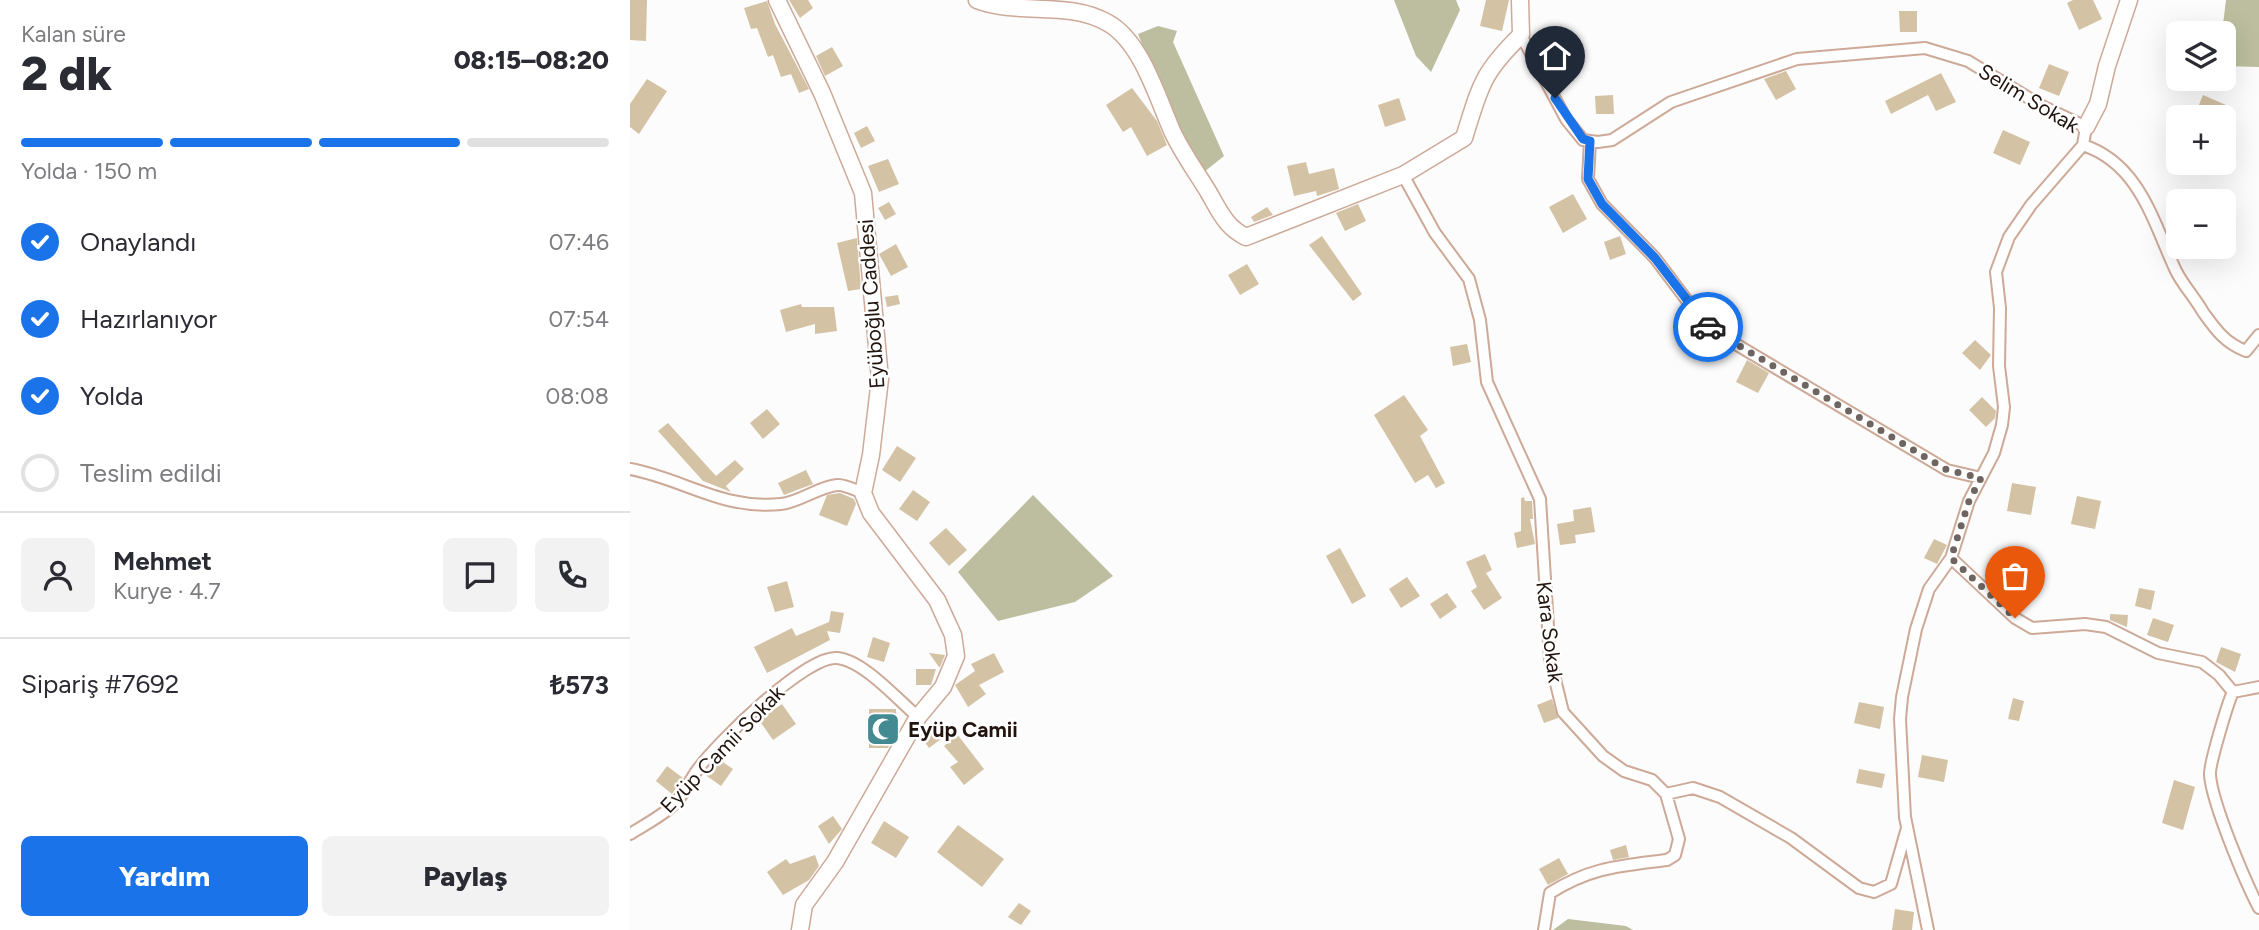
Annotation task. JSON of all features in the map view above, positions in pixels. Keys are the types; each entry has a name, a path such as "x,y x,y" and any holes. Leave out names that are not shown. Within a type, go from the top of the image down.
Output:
{"street":[{"name":"Eyüboğlu Caddesi","path":"777,0 822,93 863,193 880,379 871,455 863,493"},
{"path":"977,0 995,7 1062,10 1088,15 1118,30 1147,71 1174,135 1229,228 1246,237 1403,175 1450,149 1464,138 1477,91 1494,62 1521,35"},
{"path":"1520,0 1521,35 1566,119 1583,139 1590,141 1588,179 1602,204 1655,258 1707,327 1947,470 1981,478"},
{"path":"2086,127 2098,104 2107,66 2129,0"},
{"name":"Selim Sokak","path":"1590,141 1612,140 1671,102 1797,59 1925,48 1968,61 2042,106 2086,127 2083,145 2031,205 2009,237 1996,272 2000,308 1999,366 2004,407 1994,453 1969,501 1951,558 1929,589 1916,629 1900,719 1907,827"},
{"path":"2083,145 2098,150 2130,175 2160,230 2177,272 2227,343 2246,351 2259,335"},
{"name":"Kara Sokak","path":"1403,175 1436,233 1469,279 1480,320 1486,382 1538,492 1550,659 1563,712 1603,756 1624,771 1652,780 1666,794"},
{"path":"630,469 661,477 708,496 748,506 783,504 838,485 863,493 871,513 937,600 953,635 956,656 943,688 918,717 835,862 804,905 800,930"},
{"path":"1951,558 2015,618 2032,628 2085,624 2106,627 2158,653 2202,662 2219,675 2233,692"},
{"name":"Eyüp Camii Sokak","path":"630,834 672,807 699,767 722,744 793,676 818,661 837,658 861,666 918,717"},
{"path":"2233,692 2259,687"},
{"path":"2233,692 2225,709 2210,778 2259,908"},
{"path":"1544,930 1550,893 1565,884 1591,871 1667,860 1675,855 1679,839 1666,794 1693,788 1720,797 1791,838 1858,888 1874,892 1891,884 1907,827"},
{"path":"1907,827 1928,930"}],"green space":[{"path":"1394,0 1456,0 1460,10 1431,72 1416,56"},
{"path":"2226,0 2259,0 2259,67 2236,66 2236,21 2223,21"},
{"path":"1158,26 1177,31 1173,42 1224,156 1199,176 1177,131 1138,34"},
{"path":"1033,495 1113,576 1075,602 998,621 958,572"},
{"path":"1568,919 1626,926 1633,930 1553,930"}],"building":[{"path":"630,0 647,0 646,41 630,40"},
{"path":"789,0 808,0 813,8 800,18"},
{"path":"1486,0 1509,0 1502,31 1480,26"},
{"path":"2073,0 2093,0 2102,19 2079,30 2067,3"},
{"path":"767,1 775,24 809,89 799,93 791,74 781,77 773,55 768,57 757,28 751,29 744,8"},
{"path":"1899,11 1917,11 1917,32 1900,32"},
{"path":"832,47 843,66 825,76 816,56"},
{"path":"1574,62 1574,81 1557,81 1556,63"},
{"path":"2049,64 2069,72 2059,96 2039,88"},
{"path":"1786,71 1796,89 1776,100 1764,79"},
{"path":"1941,73 1956,102 1936,111 1928,95 1891,114 1885,101"},
{"path":"647,79 667,91 639,134 630,127 630,104"},
{"path":"1132,88 1157,121 1167,145 1147,156 1131,127 1123,132 1106,105"},
{"path":"1613,95 1614,114 1596,114 1595,96"},
{"path":"2203,95 2226,105 2199,105"},
{"path":"1399,98 1406,120 1385,127 1378,105"},
{"path":"867,126 875,141 861,148 854,133"},
{"path":"2003,130 2030,142 2020,165 1993,153"},
{"path":"888,159 899,184 879,192 868,166"},
{"path":"1306,162 1309,174 1334,168 1339,189 1317,196 1316,191 1294,196 1287,166"},
{"path":"1573,194 1587,219 1563,233 1549,207"},
{"path":"889,202 896,214 885,220 878,208"},
{"path":"1358,204 1366,221 1345,231 1336,213"},
{"path":"1267,207 1273,215 1254,222 1251,217"},
{"path":"1322,236 1362,294 1353,301 1309,245"},
{"path":"1620,236 1626,254 1610,260 1604,242"},
{"path":"857,238 861,289 848,291 837,243"},
{"path":"896,244 908,267 891,276 879,254"},
{"path":"1247,264 1259,284 1240,295 1228,275"},
{"path":"898,295 900,304 887,307 885,297"},
{"path":"801,304 802,307 834,307 837,331 815,334 815,324 786,332 780,310"},
{"path":"1975,340 1991,355 1980,370 1962,353"},
{"path":"1467,344 1471,362 1453,366 1450,347"},
{"path":"1747,360 1769,373 1758,393 1736,382"},
{"path":"1404,395 1428,430 1420,436 1445,483 1436,488 1428,475 1415,483 1374,415"},
{"path":"1982,397 1996,411 1995,418 1986,427 1969,410"},
{"path":"767,409 780,424 763,439 750,423"},
{"path":"668,423 716,476 735,460 744,469 726,486 731,492 703,481 658,431"},
{"path":"897,446 916,458 900,482 882,470"},
{"path":"806,470 813,484 784,495 778,483"},
{"path":"2012,483 2036,487 2031,515 2007,511"},
{"path":"913,490 930,502 917,521 899,509"},
{"path":"840,493 854,499 856,504 847,526 819,515 827,495"},
{"path":"2077,496 2101,501 2095,529 2071,524"},
{"path":"1524,497 1525,501 1532,501 1533,519 1530,519 1535,544 1517,548 1514,533 1521,531 1521,498"},
{"path":"1591,507 1595,532 1575,535 1576,543 1560,545 1557,524 1574,521 1573,510"},
{"path":"946,528 967,550 949,566 929,543"},
{"path":"1934,539 1947,545 1937,564 1924,558"},
{"path":"1340,548 1366,596 1352,604 1326,556"},
{"path":"1485,554 1492,570 1486,573 1502,598 1484,610 1471,591 1477,587 1466,562"},
{"path":"2005,564 2022,575 2009,595 1992,583"},
{"path":"1407,577 1420,596 1401,608 1389,589"},
{"path":"787,581 794,607 775,612 767,587"},
{"path":"2139,588 2155,591 2151,610 2135,606"},
{"path":"1447,593 1457,607 1440,619 1430,604"},
{"path":"831,611 844,613 840,633 827,631 830,640 767,673 754,647 792,628 796,636 829,622"},
{"path":"2110,614 2128,615 2127,627 2110,620"},
{"path":"2153,618 2174,625 2168,642 2147,635"},
{"path":"873,637 890,643 884,662 867,657"},
{"path":"2221,647 2241,654 2235,672 2216,662"},
{"path":"929,653 945,655 940,667 939,667"},
{"path":"994,653 1004,672 979,685 986,694 968,707 955,685 975,671 971,664"},
{"path":"916,669 936,669 931,685 916,685"},
{"path":"2013,698 2024,701 2019,721 2008,719"},
{"path":"1552,699 1558,718 1544,723 1537,705"},
{"path":"1859,702 1884,707 1880,729 1854,723"},
{"path":"782,704 796,724 773,740 759,720"},
{"name":"Eyüp Camii","path":"869,709 896,709 897,733 888,748 869,748"},
{"path":"931,725 941,739 929,748 920,735"},
{"path":"957,734 984,769 964,785 950,767 958,762 944,746"},
{"path":"1922,755 1948,760 1944,782 1918,777"},
{"path":"717,758 733,769 721,786 704,774"},
{"path":"667,766 683,778 672,794 656,781"},
{"path":"1859,769 1885,774 1882,788 1856,783"},
{"path":"2174,780 2195,787 2183,830 2162,823"},
{"path":"833,816 842,829 829,844 818,826"},
{"path":"884,821 909,837 896,858 871,843"},
{"path":"958,825 1004,859 982,887 937,852"},
{"path":"1626,845 1629,857 1613,860 1610,850"},
{"path":"815,855 819,866 809,880 783,895 767,872 786,859 790,864"},
{"path":"1559,858 1568,874 1548,885 1539,869"},
{"path":"1019,903 1031,911 1021,925 1008,917"},
{"path":"1895,909 1914,912 1912,930 1892,930"}],"way so far":[{"path":"1708,327 1947,470 1981,478 1969,501 1951,558 2015,618"}],"place":[{"name":"Eyüp Camii","path":"883,729"}],"route":[{"path":"1555,98 1566,119 1583,139 1590,141 1588,179 1602,204 1655,258 1708,327"}]}
